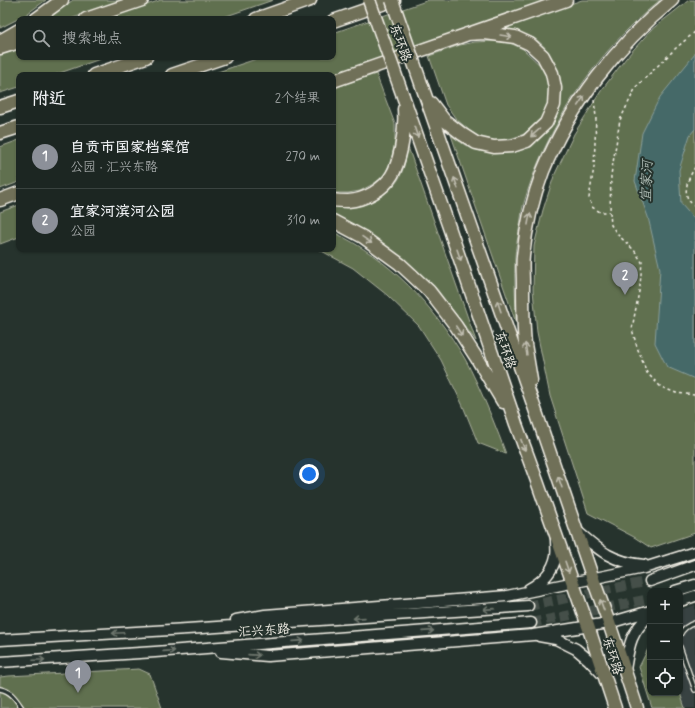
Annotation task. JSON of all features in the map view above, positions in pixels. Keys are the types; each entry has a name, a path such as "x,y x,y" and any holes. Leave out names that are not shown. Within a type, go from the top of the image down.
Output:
{"highway":[{"path":"40,16 62,0"},
{"path":"95,16 142,0"},
{"path":"265,16 310,0"},
{"name":"东环路","path":"369,0 404,96 516,424 588,626 615,708"},
{"path":"336,19 393,0"},
{"name":"东环路","path":"393,0 609,623 637,708"},
{"path":"336,80 566,0"},
{"path":"537,415 525,344 523,257 531,208 543,171 558,139 575,109 598,76 624,46 672,0"},
{"path":"0,41 16,32"},
{"path":"423,89 444,120 476,143 494,147 512,146 527,141 546,123 554,105 555,88 552,72 543,56 530,44 515,37 485,33 467,34"},
{"path":"0,48 16,43"},
{"path":"103,72 137,60"},
{"path":"181,72 216,60"},
{"path":"336,200 349,201 363,198 375,192 392,176 399,160 404,134 404,96"},
{"path":"0,107 16,102"},
{"path":"0,133 16,128"},
{"path":"0,200 16,194"},
{"path":"449,227 469,219"},
{"path":"336,223 362,237 400,264 429,291 460,332 516,424"}],"main road":[{"path":"577,531 596,548 614,559 631,564 652,566"},
{"path":"525,592 540,583 550,572 556,557 556,536"},
{"path":"187,629 265,615 507,596 644,568 695,552"},
{"path":"650,581 695,565"},
{"path":"683,589 695,585"},
{"path":"683,600 695,596"},
{"name":"汇兴东路","path":"0,640 528,606"},
{"path":"187,650 268,656 533,635 609,623 647,612"},
{"path":"625,672 628,647 635,631 647,618"},
{"name":"汇兴东路","path":"0,662 187,650 531,624"},
{"path":"533,635 556,640 576,650 590,660 604,677"}],"lane":[{"path":"683,630 686,626 695,623"},
{"path":"683,656 695,690"},
{"path":"0,689 10,693 22,708"}],"path":[{"path":"695,32 676,48 636,87 620,120 611,175 610,212 611,225 618,235 634,250 642,262 640,286 632,329 637,347 647,372 661,387 676,393 695,395"},
{"path":"590,88 593,94 596,117 594,167 589,198 592,207 600,212 610,212"},
{"path":"695,167 689,178 687,188 688,199 695,207"}],"shaded area":[{"path":"695,605 695,708 685,708 681,696 683,696 683,609"}],"green space":[{"path":"0,0 46,0 24,16 16,16 16,20 0,28"},
{"path":"73,0 125,0 79,16 51,16"},
{"path":"161,0 273,0 227,16 115,16"},
{"path":"429,0 549,0 336,73 336,72 218,72 253,60 336,60 336,32"},
{"path":"582,0 660,0 637,20 595,67 576,92 559,120 545,148 523,206 516,247 516,323 451,135 471,148 482,151 502,153 522,150 542,135 554,118 561,100 558,70 547,50 538,41 526,35 501,28"},
{"path":"689,0 695,0 695,533 651,548 634,537 588,513 550,396 537,332 533,290 534,246 543,210 554,176 574,134 601,91 626,58 651,30"},
{"path":"495,41 510,43 523,49 544,69 548,81 549,97 546,110 539,122 527,133 498,141 483,139 470,131 456,119 446,105 429,56 460,45 475,42"},
{"path":"16,50 16,60 97,60 63,72 16,72 16,88 0,93 0,55"},
{"path":"376,74 395,124 395,142 391,161 384,176 360,191 348,193 336,193 336,88"},
{"path":"16,141 16,183 0,189 0,147"},
{"path":"408,147 476,341 436,288 404,259 367,232 336,216 336,206 359,206 372,202 384,195 398,180"},
{"path":"16,206 16,238 0,244 0,212"},
{"path":"336,234 373,255 391,270 408,285 439,320 453,339 476,381 506,454 478,443 463,406 441,360 419,326 387,295 353,268 324,252 336,252"},
{"path":"647,651 647,692 639,667"},
{"path":"139,669 150,674 162,708 0,708 0,677"},
{"path":"648,696 681,696 685,708 652,708"}],"water":[{"name":"宜家河","path":"695,54 695,129 690,135 679,170 681,204 695,220 695,379 667,367 655,343 660,269 648,217 635,181 642,133 660,97"}],"tunnel":[{"path":"528,606 650,581"},
{"path":"531,623 647,600"}],"place":[{"name":"宜家河滨河公园","path":"625,295"},
{"name":"自贡市国家档案馆","path":"78,693"}]}
